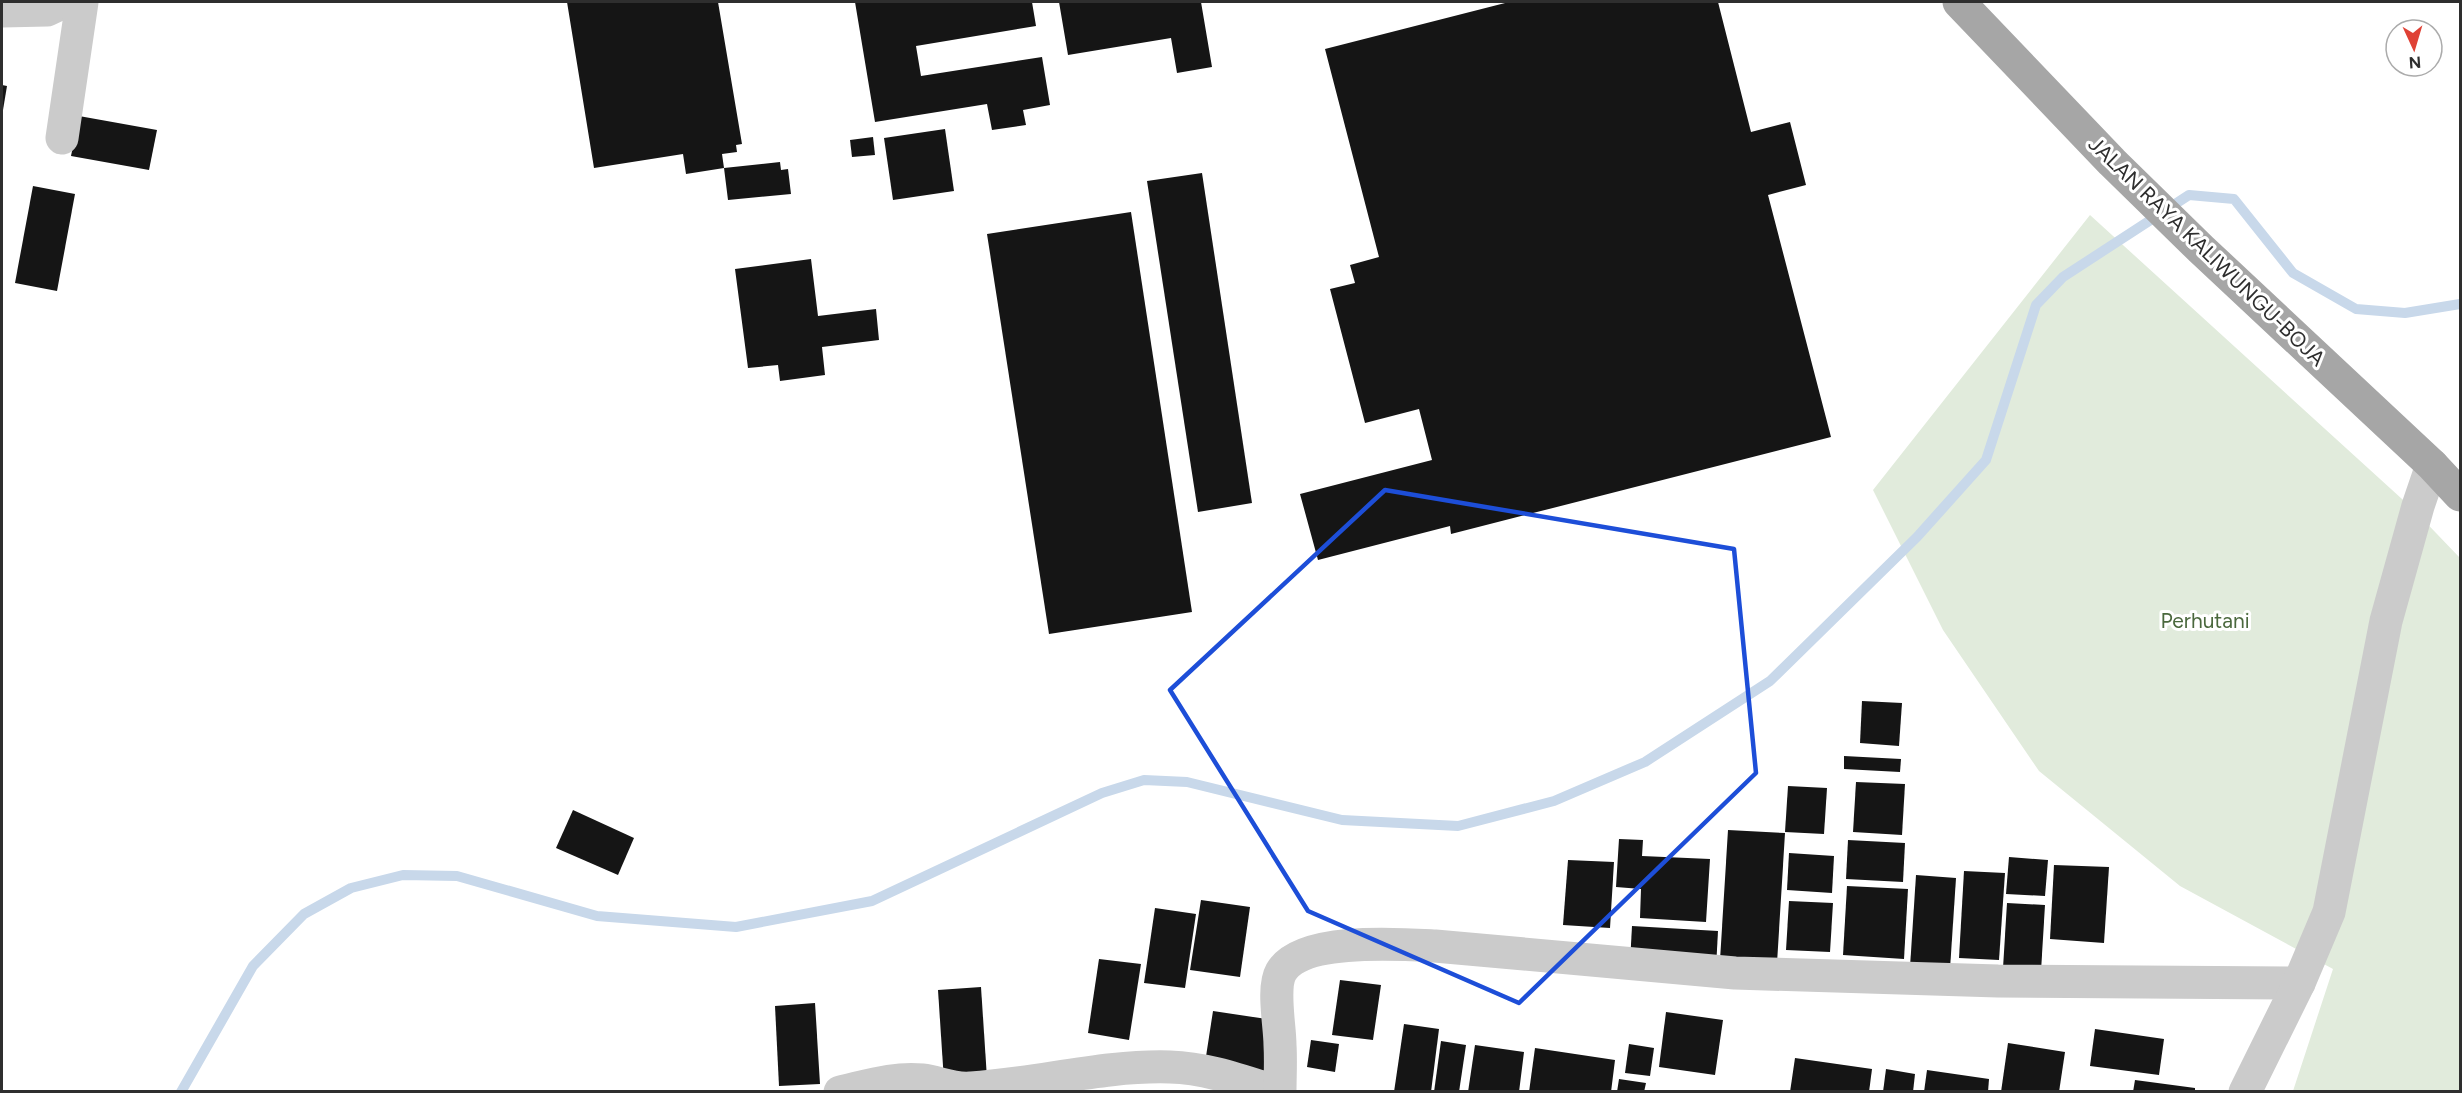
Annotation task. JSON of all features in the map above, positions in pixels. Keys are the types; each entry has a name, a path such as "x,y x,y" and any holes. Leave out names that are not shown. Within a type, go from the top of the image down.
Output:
{"main road":[{"name":"JALAN RAYA KALIWUNGU-BOJA","path":"1959,2 2112,162 2201,249 2432,465 2460,495"}],"street":[{"path":"2,11 47,10 64,2"},
{"path":"62,138 82,2"},
{"path":"2245,1092 2299,983 2329,912 2386,621 2418,506 2432,465"},
{"path":"840,1092 904,1079 924,1080 961,1089 998,1087 1116,1069 1172,1067 1221,1074 1278,1092 1280,1046 1277,988 1281,972 1294,959 1313,951 1389,944 1435,946 1736,974 1998,981 2299,983"}],"highlighted area":[{"path":"1385,490 1734,549 1756,773 1519,1003 1308,911 1170,690"}],"green space":[{"name":"Perhutani","path":"2090,215 2413,509 2460,558 2460,1091 2293,1091 2333,969 2180,886 2039,771 1943,630 1873,490"}],"building":[{"path":"567,2 718,2 742,144 736,145 737,152 722,154 724,168 686,174 683,154 594,168"},
{"path":"855,2 1032,2 1036,26 916,46 921,76 1042,57 1050,105 1023,110 1026,125 992,130 987,104 875,122"},
{"path":"1059,2 1201,2 1212,67 1177,73 1171,38 1068,55"},
{"path":"1509,2 1718,2 1751,132 1790,122 1806,185 1768,195 1831,437 1451,534 1450,526 1318,560 1300,494 1432,460 1419,409 1365,423 1330,289 1355,283 1350,265 1379,257 1325,49"},
{"path":"2,85 7,86 3,110 2,109"},
{"path":"79,116 157,130 149,170 71,156"},
{"path":"945,129 954,191 893,200 884,138"},
{"path":"873,137 875,155 852,157 850,140"},
{"path":"780,162 781,170 788,169 791,194 728,200 724,168"},
{"path":"1202,173 1252,503 1198,512 1147,181"},
{"path":"33,186 75,194 57,291 15,283"},
{"path":"1131,212 1192,612 1049,634 987,234"},
{"path":"811,259 818,316 876,309 879,340 822,347 825,375 780,381 778,365 748,368 735,269"},
{"path":"1862,701 1902,703 1899,746 1860,743"},
{"path":"1844,756 1901,759 1900,772 1844,769"},
{"path":"1856,782 1905,784 1902,835 1853,832"},
{"path":"1788,786 1827,788 1824,834 1785,832"},
{"path":"573,810 634,838 618,875 556,848"},
{"path":"1728,830 1785,833 1777,963 1720,960"},
{"path":"1619,839 1643,840 1642,856 1710,859 1706,922 1640,918 1641,889 1616,887"},
{"path":"1848,840 1905,843 1903,882 1846,879"},
{"path":"1789,853 1834,856 1832,893 1787,890"},
{"path":"2009,857 2048,860 2045,896 2006,894"},
{"path":"1568,860 1614,862 1610,928 1563,925"},
{"path":"2054,865 2109,867 2104,943 2050,939"},
{"path":"1964,871 2005,873 1999,960 1959,958"},
{"path":"1916,875 1956,878 1950,969 1910,967"},
{"path":"1847,886 1908,889 1904,959 1843,955"},
{"path":"1201,900 1250,907 1240,977 1190,970"},
{"path":"1789,901 1833,903 1830,952 1786,950"},
{"path":"2007,903 2045,905 2041,971 2003,968"},
{"path":"1155,908 1196,914 1185,988 1144,983"},
{"path":"1632,926 1718,931 1716,968 1630,963"},
{"path":"1099,959 1141,964 1129,1040 1088,1033"},
{"path":"1340,980 1381,985 1373,1040 1332,1035"},
{"path":"981,987 987,1078 944,1081 938,990"},
{"path":"815,1003 820,1084 779,1086 775,1006"},
{"path":"1213,1011 1273,1020 1266,1071 1205,1063"},
{"path":"1666,1012 1723,1020 1715,1075 1659,1067"},
{"path":"1404,1024 1439,1029 1431,1092 1394,1092"},
{"path":"2095,1029 2164,1039 2159,1075 2090,1066"},
{"path":"1311,1040 1339,1044 1335,1072 1307,1067"},
{"path":"1441,1041 1466,1045 1459,1092 1434,1092"},
{"path":"2008,1043 2065,1052 2059,1092 2001,1092"},
{"path":"1629,1044 1654,1048 1650,1076 1625,1073"},
{"path":"1475,1045 1524,1052 1519,1092 1468,1092"},
{"path":"1535,1048 1615,1060 1611,1092 1529,1092"},
{"path":"1795,1058 1872,1069 1869,1092 1790,1092"},
{"path":"1886,1069 1915,1074 1913,1092 1883,1092"},
{"path":"1927,1070 1989,1079 1988,1092 1924,1092"},
{"path":"1619,1079 1646,1083 1644,1092 1617,1092"},
{"path":"2135,1080 2195,1088 2195,1092 2133,1092"}],"waterway":[{"path":"181,1092 253,966 304,914 351,888 403,875 457,876 597,916 736,927 872,901 1102,793 1144,780 1187,782 1342,820 1458,826 1554,801 1645,762 1770,681 1917,537 1986,460 2036,305 2063,277 2189,195 2234,199 2293,273 2356,309 2405,313 2460,304"}]}
